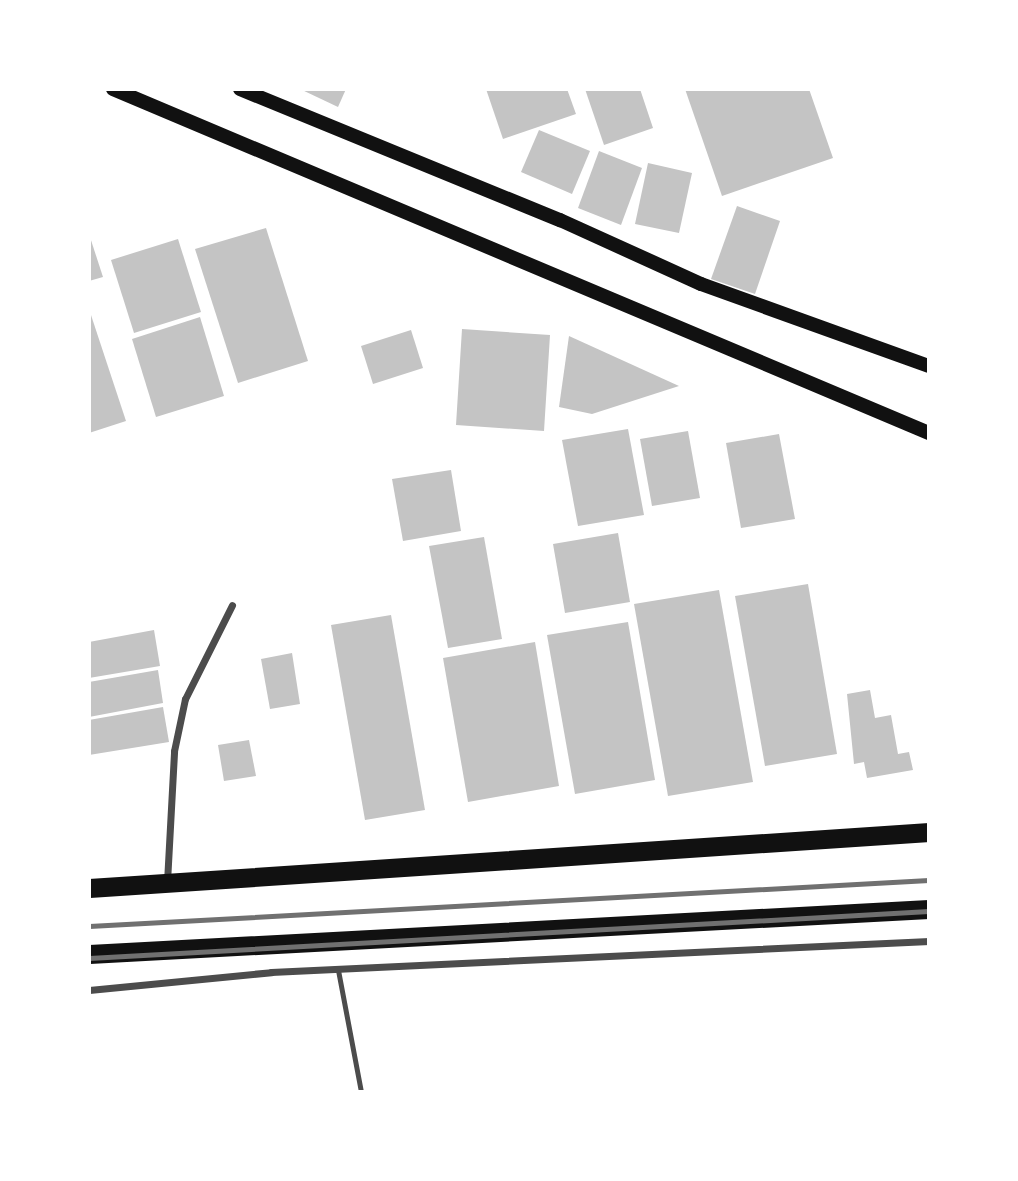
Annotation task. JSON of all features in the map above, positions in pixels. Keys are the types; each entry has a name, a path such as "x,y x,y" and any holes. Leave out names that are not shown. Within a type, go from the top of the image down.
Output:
{"highway":[{"path":"89,888 929,832"},
{"path":"89,954 929,909"}],"main road":[{"path":"113,89 575,281 929,433"},
{"path":"240,89 560,220 777,315 929,366"}],"street":[{"path":"167,883 174,751 185,699 232,605"},
{"path":"89,990 338,970 929,941"}],"lane":[{"path":"338,970 361,1092"}],"building":[{"path":"300,89 346,89 338,107"},
{"path":"486,89 567,89 576,114 503,139"},
{"path":"585,89 640,89 653,128 604,145"},
{"path":"685,89 809,89 833,158 722,196"},
{"path":"539,130 590,151 572,194 521,172"},
{"path":"599,151 642,168 621,225 578,208"},
{"path":"648,163 692,173 679,233 635,224"},
{"path":"737,206 780,221 755,294 711,279"},
{"path":"266,228 308,361 238,383 195,249"},
{"path":"89,234 103,277 89,281"},
{"path":"178,239 201,312 134,333 111,260"},
{"path":"89,309 126,421 89,433"},
{"path":"200,317 224,396 156,417 132,339"},
{"path":"462,329 550,335 544,431 456,425"},
{"path":"411,330 423,368 373,384 361,346"},
{"path":"569,336 679,386 592,414 559,407"},
{"path":"628,429 644,515 578,526 562,440"},
{"path":"688,431 700,498 652,506 640,439"},
{"path":"779,434 795,519 741,528 726,443"},
{"path":"451,470 461,531 403,541 392,479"},
{"path":"618,533 630,602 565,613 553,544"},
{"path":"484,537 502,639 448,648 429,546"},
{"path":"808,584 837,754 765,766 735,596"},
{"path":"719,590 753,782 668,796 634,604"},
{"path":"391,615 425,810 365,820 331,625"},
{"path":"628,622 655,780 575,794 547,635"},
{"path":"154,630 160,666 89,678 89,642"},
{"path":"535,642 559,786 468,802 443,658"},
{"path":"292,653 300,704 270,709 261,659"},
{"path":"158,670 163,703 89,717 89,682"},
{"path":"870,690 875,718 891,715 898,754 909,752 913,770 867,778 864,762 854,764 847,694"},
{"path":"163,707 169,742 89,755 89,720"},
{"path":"249,740 256,776 224,781 218,745"}],"railway":[{"path":"89,926 929,880"},
{"path":"89,958 929,911"}]}
